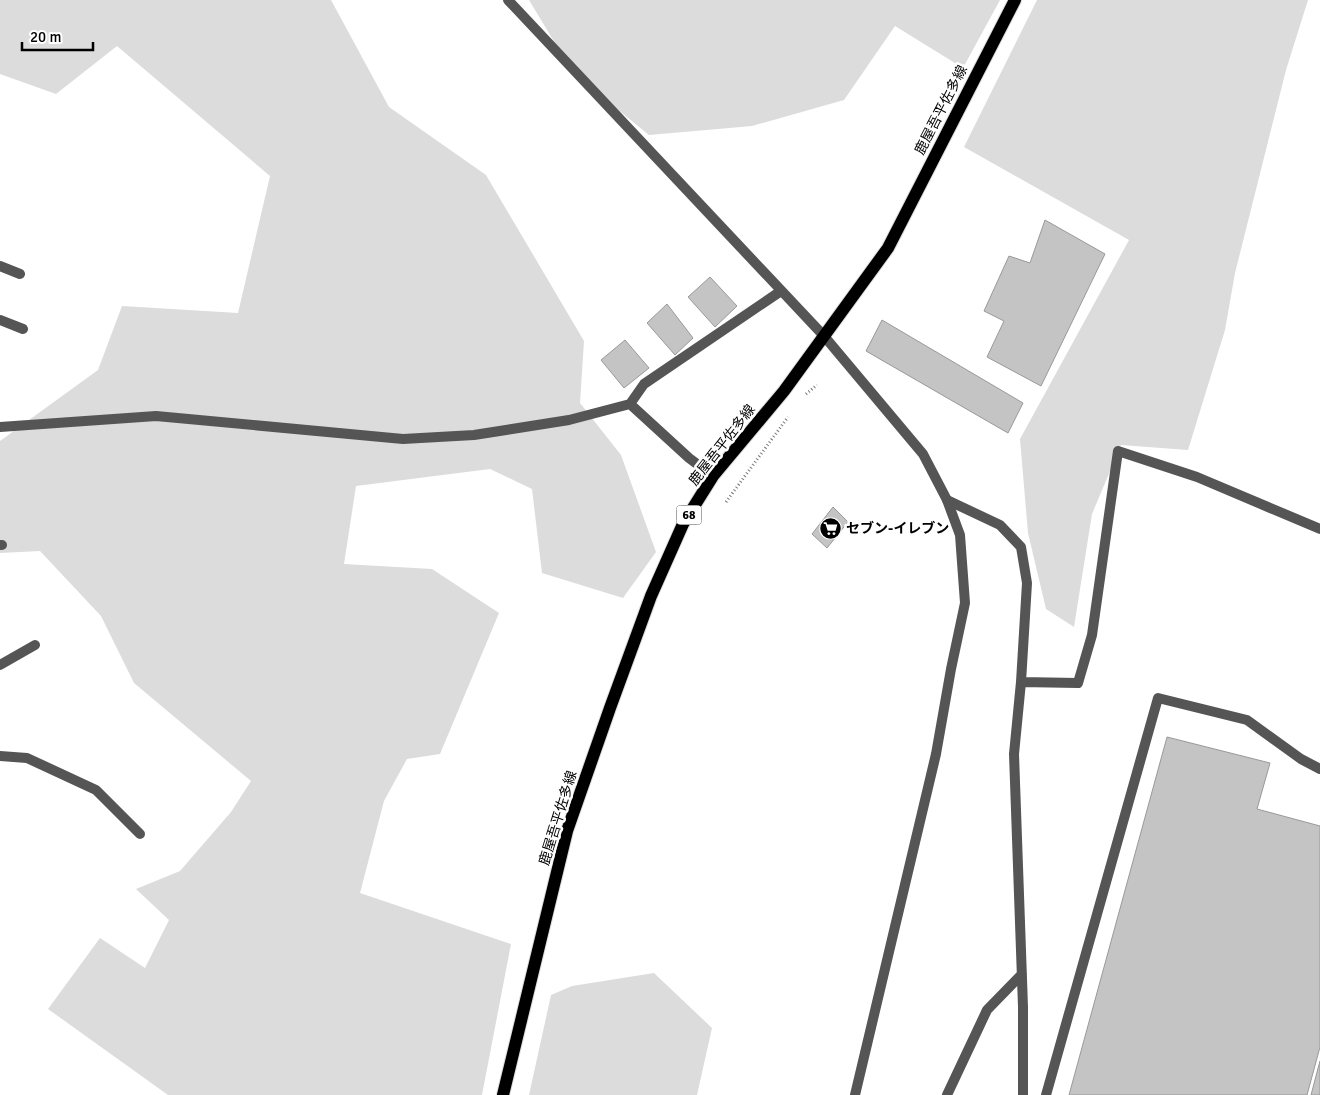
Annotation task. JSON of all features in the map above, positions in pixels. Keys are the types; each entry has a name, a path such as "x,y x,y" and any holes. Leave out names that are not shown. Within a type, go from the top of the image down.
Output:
{"main road":[{"name":"鹿屋吾平佐多線","path":"503,1095 567,831 652,596 683,524 714,476 784,391 888,248 1015,0"}],"street":[{"path":"508,0 824,336 923,454 947,500 960,534 965,603 936,754 855,1095"},
{"path":"0,266 20,274"},
{"path":"0,427 156,416 403,439 474,435 569,420 630,404 644,384 781,291"},
{"path":"0,320 22,329"},
{"path":"630,404 689,458 714,476"},
{"path":"1021,682 1078,683 1092,635 1118,451 1197,477 1320,529"},
{"path":"947,500 1000,526 1021,547 1027,583 1021,682 1014,754 1022,974 1023,1095"},
{"path":"0,665 35,645"},
{"path":"1046,1095 1158,698 1247,720 1300,759 1320,769"},
{"path":"0,756 28,758 96,790 140,834"},
{"path":"947,1095 986,1010 1022,974"}],"path":[{"path":"804,396 816,385"},
{"path":"726,502 793,411"}],"shaded area":[{"path":"0,0 331,0 389,107 486,175 584,341 580,403 621,455 656,552 623,598 542,573 532,489 490,469 356,486 344,564 432,569 499,613 440,754 407,759 384,801 360,893 511,944 482,1095 168,1095 48,1009 100,938 145,968 169,920 136,889 180,871 231,812 251,781 134,683 101,616 40,551 0,553 0,441 98,370 122,306 238,313 270,176 117,46 56,94 0,74"},
{"path":"529,0 1000,0 963,68 895,26 844,100 752,126 649,135 573,73"},
{"path":"1037,0 1308,0 1286,70 1235,273 1225,330 1188,450 1121,445 1092,514 1074,627 1046,609 1028,533 1020,439 1129,240 964,147"},
{"path":"654,973 712,1028 697,1095 529,1095 551,995 572,986"}],"building":[{"path":"1045,220 1105,254 1041,386 987,357 1004,321 984,311 1009,256 1030,263"},
{"path":"710,277 737,306 715,327 688,297"},
{"path":"667,304 693,338 675,355 647,323"},
{"path":"882,320 1023,403 1008,433 866,351"},
{"path":"625,340 649,368 624,388 601,360"},
{"name":"セブン-イレブン","path":"833,507 848,522 827,548 812,534"},
{"path":"1167,737 1270,763 1257,809 1320,826 1320,1047 1307,1095 1069,1095"},
{"path":"1320,1061 1320,1095 1311,1095"}],"place":[{"name":"セブン-イレブン","path":"830,528"}]}
